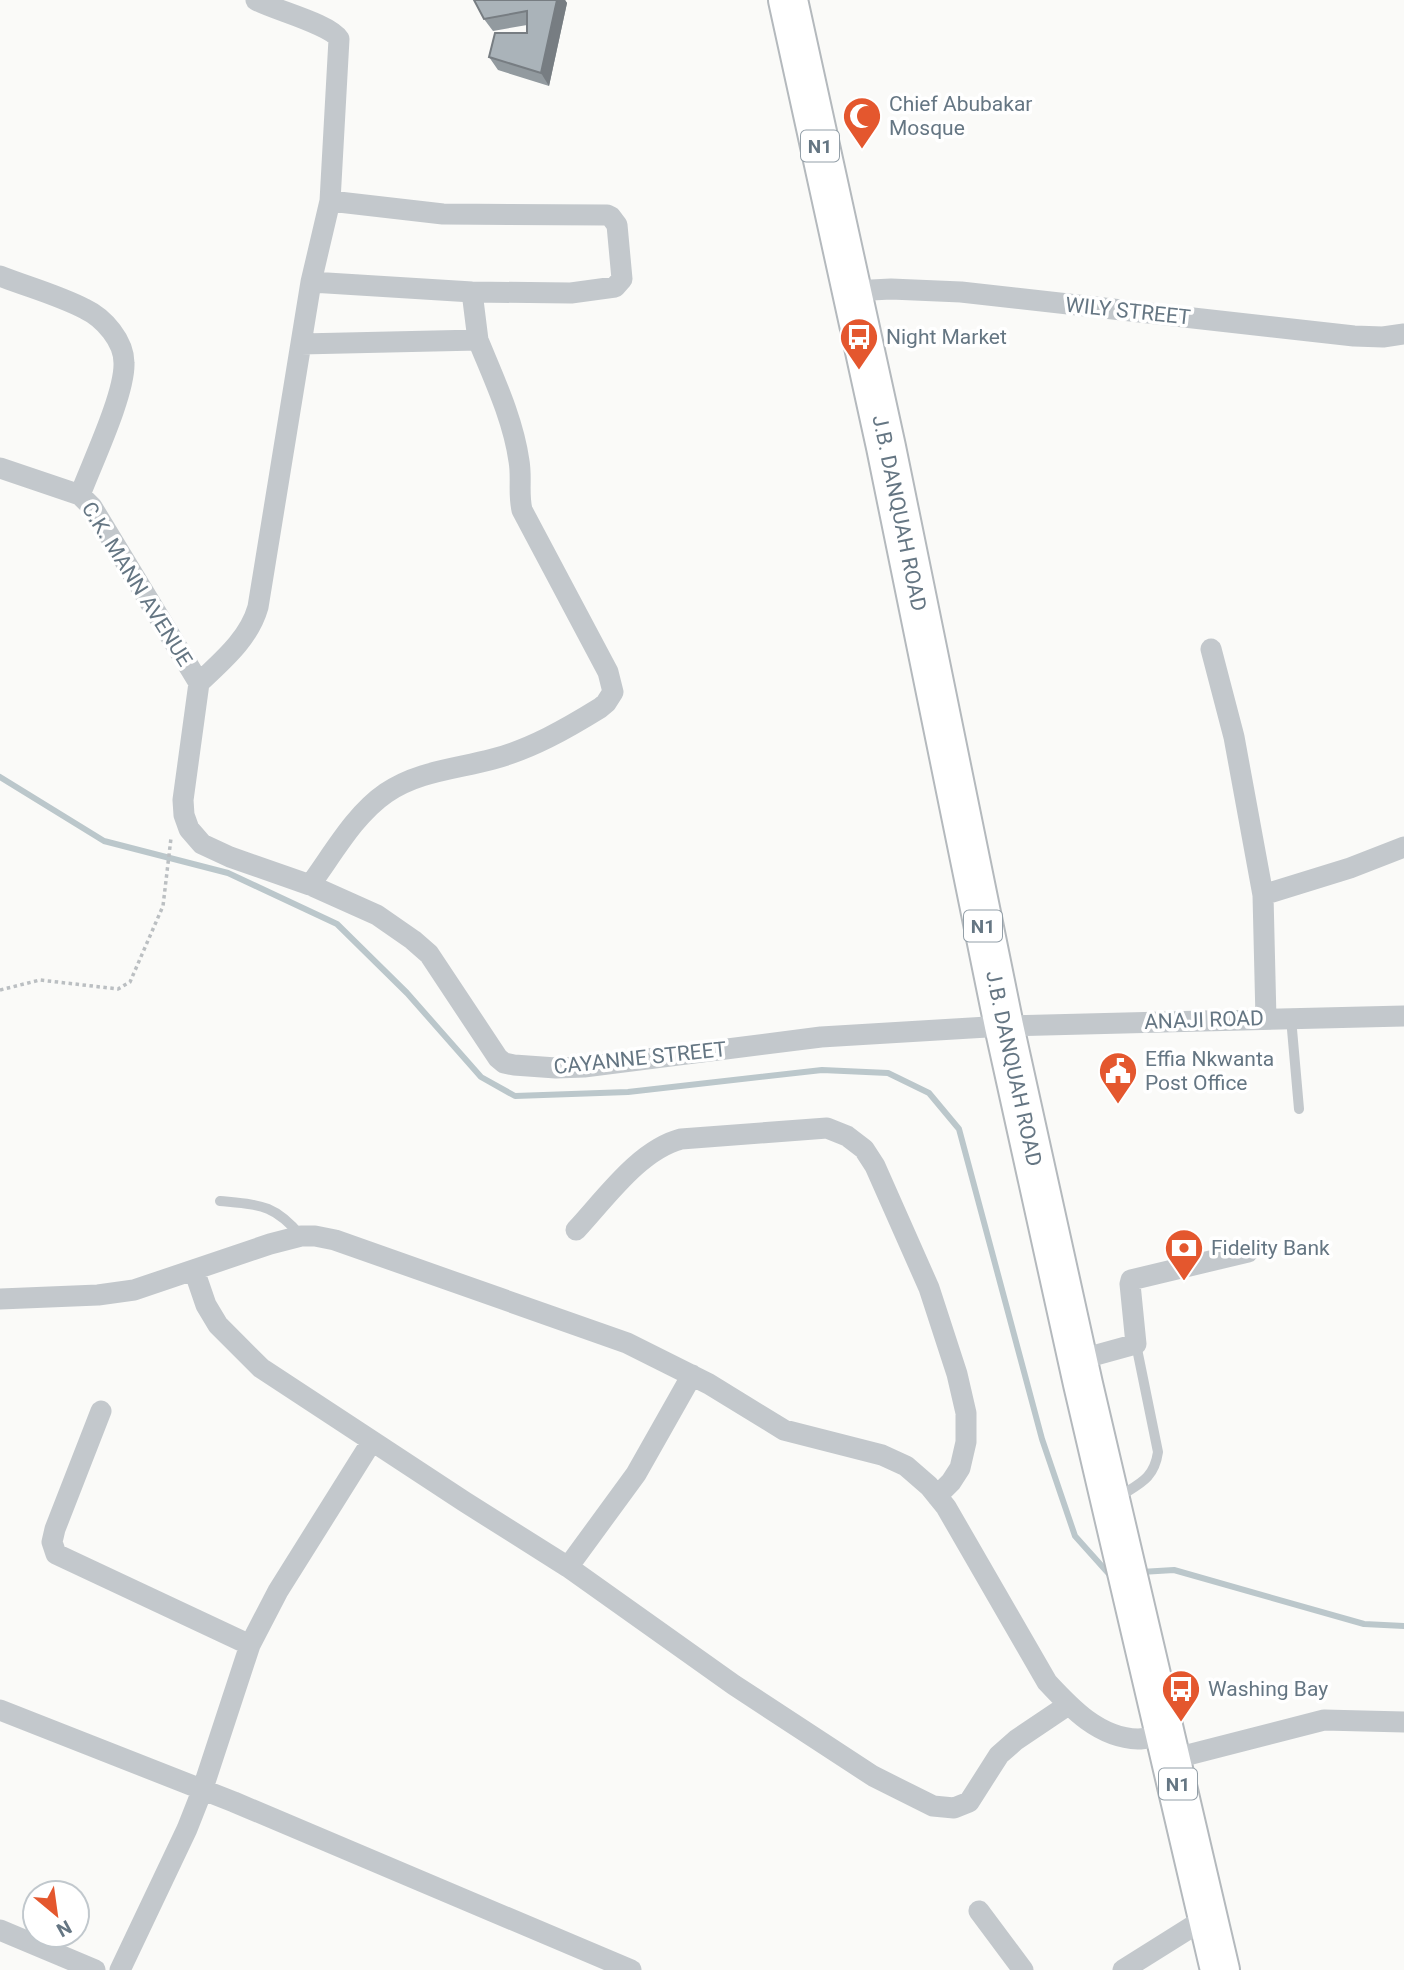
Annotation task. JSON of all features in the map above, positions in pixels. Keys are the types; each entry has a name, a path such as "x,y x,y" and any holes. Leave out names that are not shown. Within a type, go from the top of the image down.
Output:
{"highway":[{"name":"J.B. DANQUAH ROAD","path":"788,0 852,291 1004,1026 1078,1360 1220,1970"}],"street":[{"path":"199,683 240,642 255,620 311,282 330,201 339,39 329,29 256,0"},
{"path":"311,282 472,292 571,293 617,286 623,277 616,222 607,215 443,214 330,201"},
{"path":"0,276 86,309 102,320 121,348 125,366 120,388 80,495"},
{"name":"WILY STREET","path":"852,291 891,289 961,292 1354,335 1383,337 1404,334"},
{"path":"310,885 352,827 370,806 386,793 430,773 494,759 528,748 600,708 613,692 608,672 522,510 517,453 500,395 478,340 472,292"},
{"path":"301,344 478,340"},
{"name":"C.K. MANN AVENUE","path":"0,468 80,495 100,519 199,683 183,800 189,829 194,838 212,849 310,885"},
{"path":"1211,649 1234,737 1263,895 1266,1019"},
{"path":"1263,895 1350,868 1404,847"},
{"name":"CAYANNE STREET","path":"310,885 377,915 421,947 440,970 498,1058 514,1065 584,1067 821,1037 1004,1026"},
{"name":"ANAJI ROAD","path":"1004,1026 1404,1016"},
{"path":"576,1230 644,1158 668,1142 827,1128 857,1141 875,1166 929,1288 960,1387 965,1413 963,1457 951,1482 937,1496"},
{"path":"0,1298 117,1293 134,1290 301,1236 335,1240 627,1343 692,1375 784,1430 882,1455 906,1466 946,1507 1047,1682 1068,1705 1096,1726 1115,1735 1168,1747 1324,1720 1404,1722"},
{"path":"1078,1360 1136,1344 1131,1280 1248,1252"},
{"path":"194,1270 206,1305 218,1325 261,1368 568,1567 734,1685 873,1776 933,1806 954,1808 969,1802 999,1755 1016,1740 1068,1705"},
{"path":"568,1567 636,1474 692,1375"},
{"path":"102,1411 55,1529 52,1542 56,1554 250,1645"},
{"path":"120,1970 187,1829 250,1645 278,1591 372,1441"},
{"path":"0,1710 234,1802 631,1970"},
{"path":"979,1911 1023,1970"},
{"path":"1123,1970 1209,1916"},
{"path":"0,1930 95,1970"}],"lane":[{"path":"1291,1018 1299,1109"},
{"path":"220,1202 271,1209 285,1218 301,1236"},
{"path":"1111,1502 1147,1479 1156,1466 1158,1452 1136,1344"}],"path":[{"path":"0,990 40,980 118,989 130,982 163,906 171,840"}],"building":[{"path":"474,0 557,0 541,73 489,57 495,33 527,33 527,11 484,19"}],"waterway":[{"path":"0,777 104,841 228,873 337,924 407,993 481,1077 515,1096 628,1092 822,1070 888,1073 929,1093 959,1129 1042,1439 1075,1536 1109,1574 1112,1573"},
{"path":"1141,1572 1174,1570 1364,1624 1404,1626"}],"place":[{"name":"Chief Abubakar Mosque","path":"862,150"},
{"name":"Night Market","path":"859,371"},
{"name":"Effia Nkwanta Post Office","path":"1118,1105"},
{"name":"Fidelity Bank","path":"1184,1282"},
{"name":"Washing Bay","path":"1181,1723"}]}
